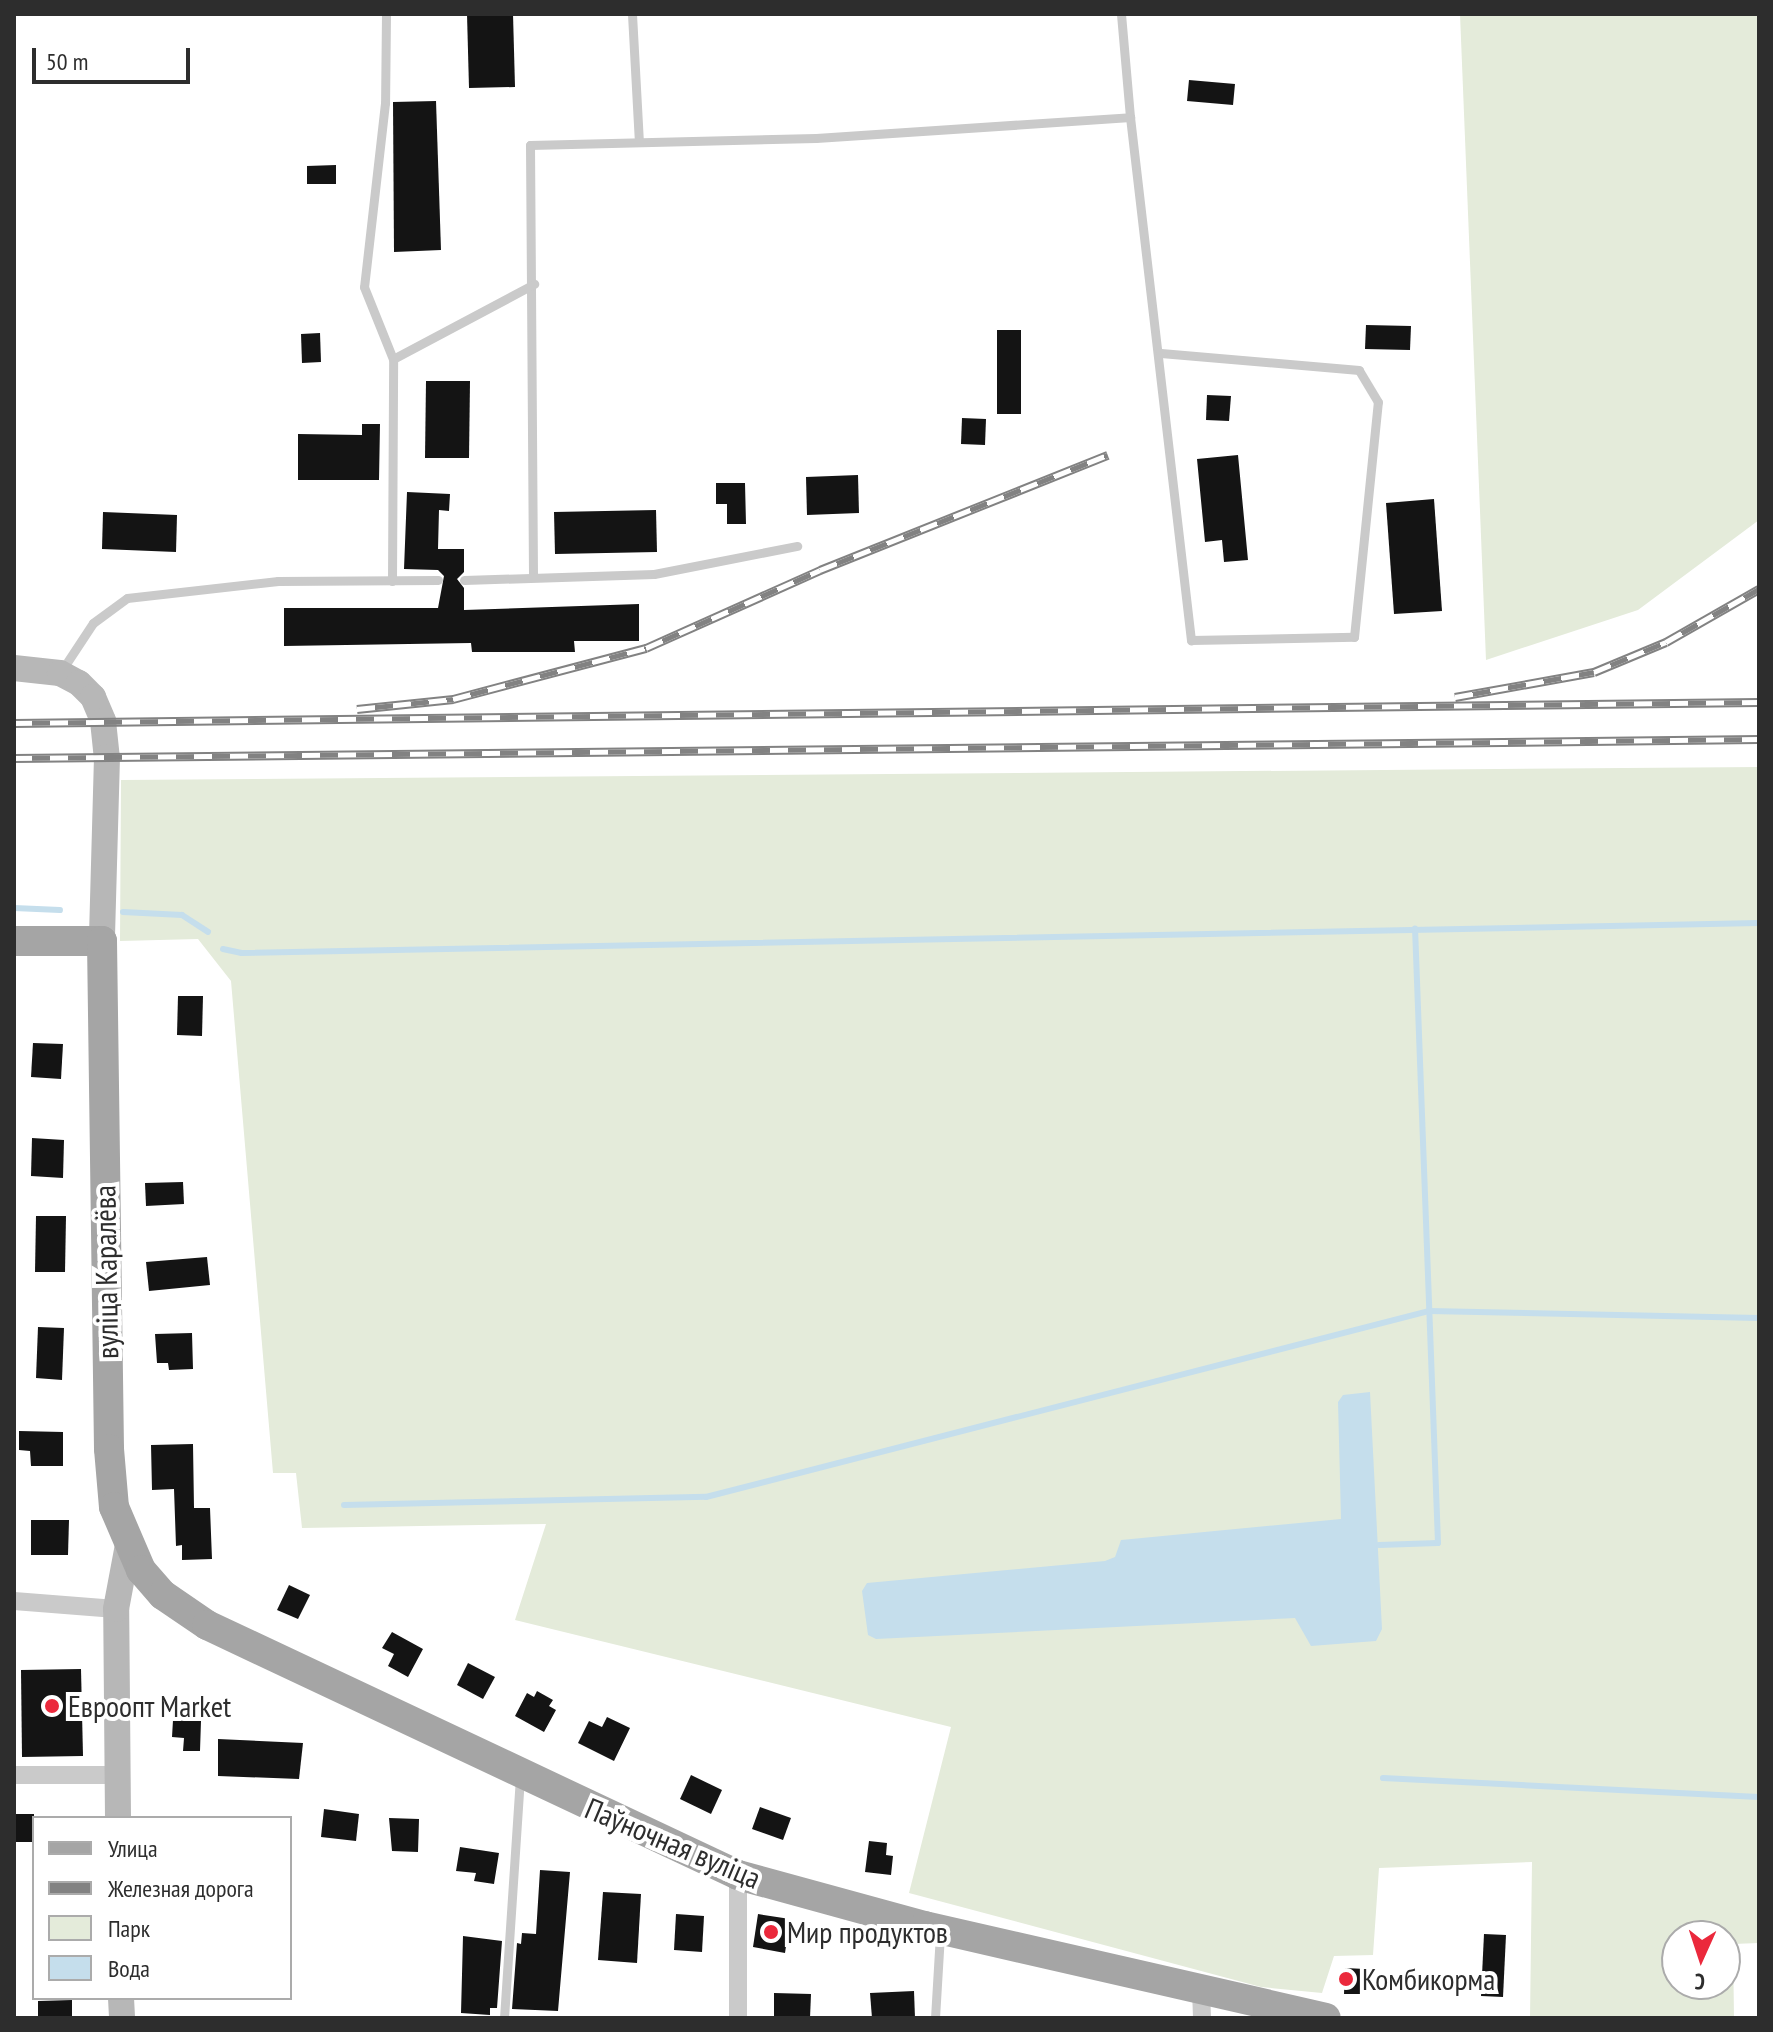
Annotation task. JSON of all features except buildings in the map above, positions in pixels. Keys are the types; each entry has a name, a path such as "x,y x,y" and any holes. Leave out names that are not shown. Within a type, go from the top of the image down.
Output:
{"main road":[{"path":"14,668 60,673"},
{"name":"вуліца Каралёва","path":"60,673 93,697 103,721 102,941 109,1449 114,1507 128,1545"},
{"path":"14,941 102,941"},
{"path":"118,1816 116,1609 128,1545"},
{"name":"Паўночная вуліца","path":"128,1545 163,1595 207,1625 738,1875 1202,2004 1326,2018"}],"street":[{"path":"14,1601 116,1609"},
{"path":"14,1775 117,1775"},
{"path":"738,1875 738,2018"}],"lane":[{"path":"386,14 385,103 364,287 393,359 392,581"},
{"path":"632,14 639,142"},
{"path":"1121,14 1130,117 1161,353 1191,640 1354,637 1378,402 1359,370 1161,353"},
{"path":"533,575 534,284 530,145 816,138 1130,117"},
{"path":"393,359 534,284"},
{"path":"464,580 533,575 654,574 797,546"},
{"path":"60,673 93,623 127,598 278,581 438,580"},
{"path":"504,2018 520,1775"},
{"path":"935,2018 941,1930"}],"green space":[{"path":"1460,14 1759,14 1759,520 1638,610 1486,660"},
{"path":"1759,767 1759,1943 1741,1944 1741,1920 1661,1920 1661,2000 1734,2000 1734,2018 1530,2018 1532,1862 1379,1868 1373,1955 1334,1956 1322,1993 1261,1987 909,1893 951,1727 515,1620 546,1524 302,1528 296,1473 273,1473 231,981 198,939 120,941 121,780"}],"water":[{"path":"1370,1392 1382,1629 1376,1641 1311,1646 1295,1618 876,1639 868,1635 862,1591 867,1583 1105,1561 1115,1557 1121,1540 1341,1519 1338,1402 1343,1395"}],"waterway":[{"path":"14,908 60,910"},
{"path":"123,912 182,915 208,932"},
{"path":"223,949 242,953 1759,923"},
{"path":"1379,1545 1438,1543 1415,928"},
{"path":"344,1505 706,1497 1429,1311 1759,1318"},
{"path":"1383,1778 1759,1797"}],"railway":[{"path":"357,709 453,699 646,648 820,570 1108,455"},
{"path":"1455,697 1594,672 1666,642 1759,589"},
{"path":"14,723 1759,702"},
{"path":"14,758 1759,739"}],"place":[{"name":"Евроопт Market","path":"52,1706"},
{"name":"Мир продуктов","path":"771,1932"},
{"name":"Комбикорма","path":"1346,1979"}]}
